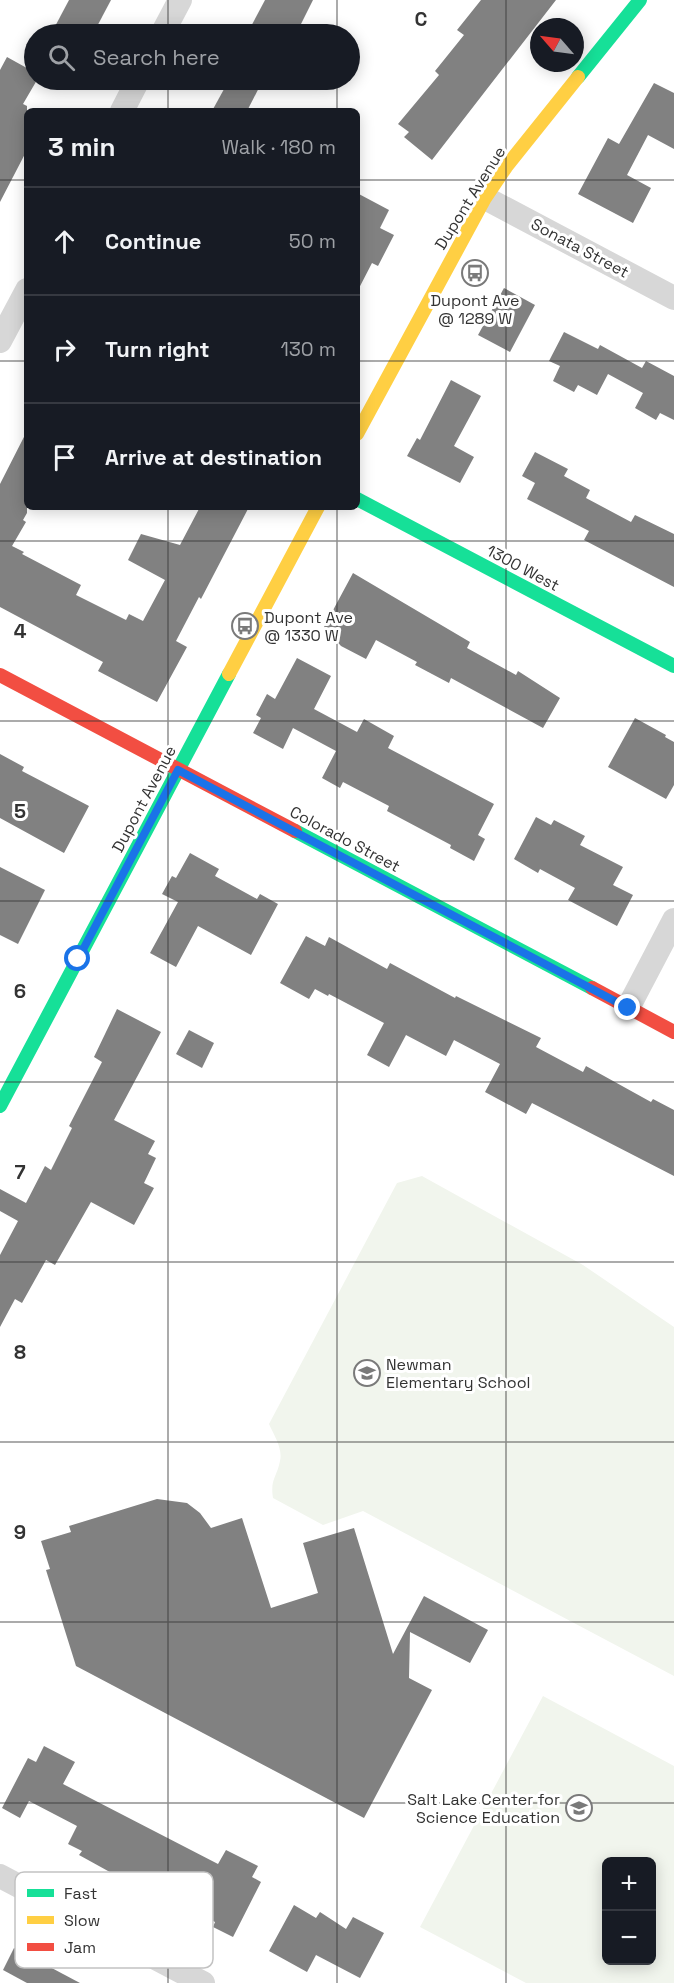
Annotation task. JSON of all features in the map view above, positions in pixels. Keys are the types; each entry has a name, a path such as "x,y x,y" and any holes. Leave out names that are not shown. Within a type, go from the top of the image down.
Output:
{"street":[{"path":"167,24 180,0"},
{"name":"Dupont Avenue","path":"360,428 485,198 506,167 640,0"},
{"path":"124,108 133,90"},
{"name":"Sonata Street","path":"485,198 674,298"},
{"path":"0,341 24,296"},
{"name":"1300 West","path":"360,501 674,666"},
{"name":"Dupont Avenue","path":"0,1106 316,510"},
{"name":"Colorado Street","path":"0,675 674,1032"},
{"path":"628,1008 674,920"},
{"path":"0,1876 15,1884"},
{"path":"175,1968 203,1983"}],"shaded area":[{"path":"422,1176 583,1265 674,1327 674,1676 363,1511 323,1525 273,1498 273,1482 281,1456 269,1424 397,1183"},
{"name":"Salt Lake Center for Science Education","path":"543,1696 674,1766 674,1983 526,1983 420,1927"}],"building":[{"path":"69,0 111,0 98,24 56,24"},
{"path":"265,0 313,0 301,24 252,24"},
{"path":"481,0 556,0 542,18 530,18 530,34 432,160 404,137 409,132 398,124 439,75 435,71 464,35 457,30"},
{"path":"7,57 24,66 24,90 31,90 23,104 27,106 24,108 24,156 0,202 0,70"},
{"path":"654,83 674,93 674,149 648,135 627,175 651,188 633,223 578,194 608,138 619,144"},
{"path":"224,90 258,90 249,108 214,108"},
{"path":"360,195 389,210 380,228 394,235 378,266 372,263 360,286"},
{"path":"504,288 535,305 510,352 478,335"},
{"path":"564,332 598,349 600,345 642,368 646,361 674,376 674,420 660,413 656,420 635,408 643,393 608,374 597,395 578,385 574,392 553,381 560,366 549,361"},
{"path":"451,380 481,396 454,446 474,457 460,483 407,456 417,438 420,440"},
{"path":"24,437 24,510 27,510 27,513 23,520 26,522 12,546 24,552 22,554 81,585 76,595 126,620 129,614 143,621 165,580 128,560 141,534 180,545 198,510 247,510 201,599 199,597 176,641 187,647 157,702 98,671 103,662 0,607 0,484"},
{"path":"535,452 568,469 564,476 590,490 586,498 631,522 635,515 674,534 674,587 584,540 589,531 527,499 535,483 522,476"},
{"path":"353,573 470,642 467,648 516,675 518,671 560,698 543,728 451,678 449,683 415,665 417,662 376,640 366,659 341,646 324,627"},
{"path":"297,658 331,676 314,709 357,732 364,719 394,736 388,748 494,804 478,835 485,839 474,861 450,848 451,845 387,811 389,806 343,782 340,788 322,778 336,751 293,728 283,749 253,733 261,718 256,715 267,694 275,699"},
{"path":"635,718 674,742 674,785 666,799 608,767"},
{"path":"0,754 24,767 22,771 89,806 64,853 0,818"},
{"path":"536,817 551,825 554,820 585,836 580,845 623,867 613,885 633,895 617,926 568,900 575,888 540,869 538,873 514,859"},
{"path":"190,853 219,869 215,876 257,899 260,894 278,904 251,955 198,926 176,967 150,953 178,902 162,894 172,876 176,878"},
{"path":"0,867 45,890 18,944 0,935"},
{"path":"306,936 325,946 329,937 387,969 390,963 455,998 456,996 541,1038 536,1047 583,1072 586,1066 651,1102 653,1099 674,1110 674,1176 532,1103 526,1114 485,1092 500,1064 454,1040 446,1056 406,1035 389,1067 367,1055 384,1023 329,994 328,996 315,989 309,999 280,983"},
{"path":"117,1009 161,1032 114,1120 155,1141 148,1154 156,1158 144,1183 154,1188 134,1225 91,1202 55,1265 46,1260 22,1303 15,1299 0,1327 0,1255 18,1221 0,1211 0,1189 26,1203 45,1166 51,1170 72,1128 69,1126 102,1062 94,1057"},
{"path":"189,1030 214,1043 202,1068 176,1054"},
{"path":"157,1499 187,1503 200,1513 211,1528 242,1518 271,1608 318,1593 303,1543 354,1528 393,1654 424,1596 488,1630 470,1663 410,1632 409,1678 432,1690 364,1818 76,1666 46,1570 50,1569 41,1541 71,1532 69,1526"},
{"path":"44,1746 75,1762 63,1784 218,1864 226,1850 258,1866 252,1877 261,1882 233,1937 213,1927 215,1922 213,1921 213,1872 110,1872 79,1855 82,1851 68,1844 77,1826 29,1801 20,1818 2,1808 28,1758 36,1762"},
{"path":"294,1905 316,1918 320,1912 346,1929 353,1917 384,1933 360,1978 316,1955 307,1972 269,1951"},
{"path":"14,1948 15,1968 52,1968 80,1983 27,1983 3,1970"}],"traffic: fast":[{"path":"578,77 640,0"},
{"path":"360,501 674,666"},
{"path":"0,1106 229,674"},
{"path":"295,831 592,988"}],"traffic: slow":[{"path":"360,428 485,198 506,167 578,77"},
{"path":"229,674 316,510"}],"traffic: jam":[{"path":"0,675 295,831"},
{"path":"592,988 674,1032"}],"place":[{"name":"Dupont Ave @ 1289 W","path":"475,273"},
{"name":"Dupont Ave @ 1330 W","path":"245,626"},
{"name":"Newman Elementary School","path":"367,1373"},
{"name":"Salt Lake Center for Science Education","path":"579,1808"}],"route":[{"path":"78,959 178,770 628,1008"}]}
